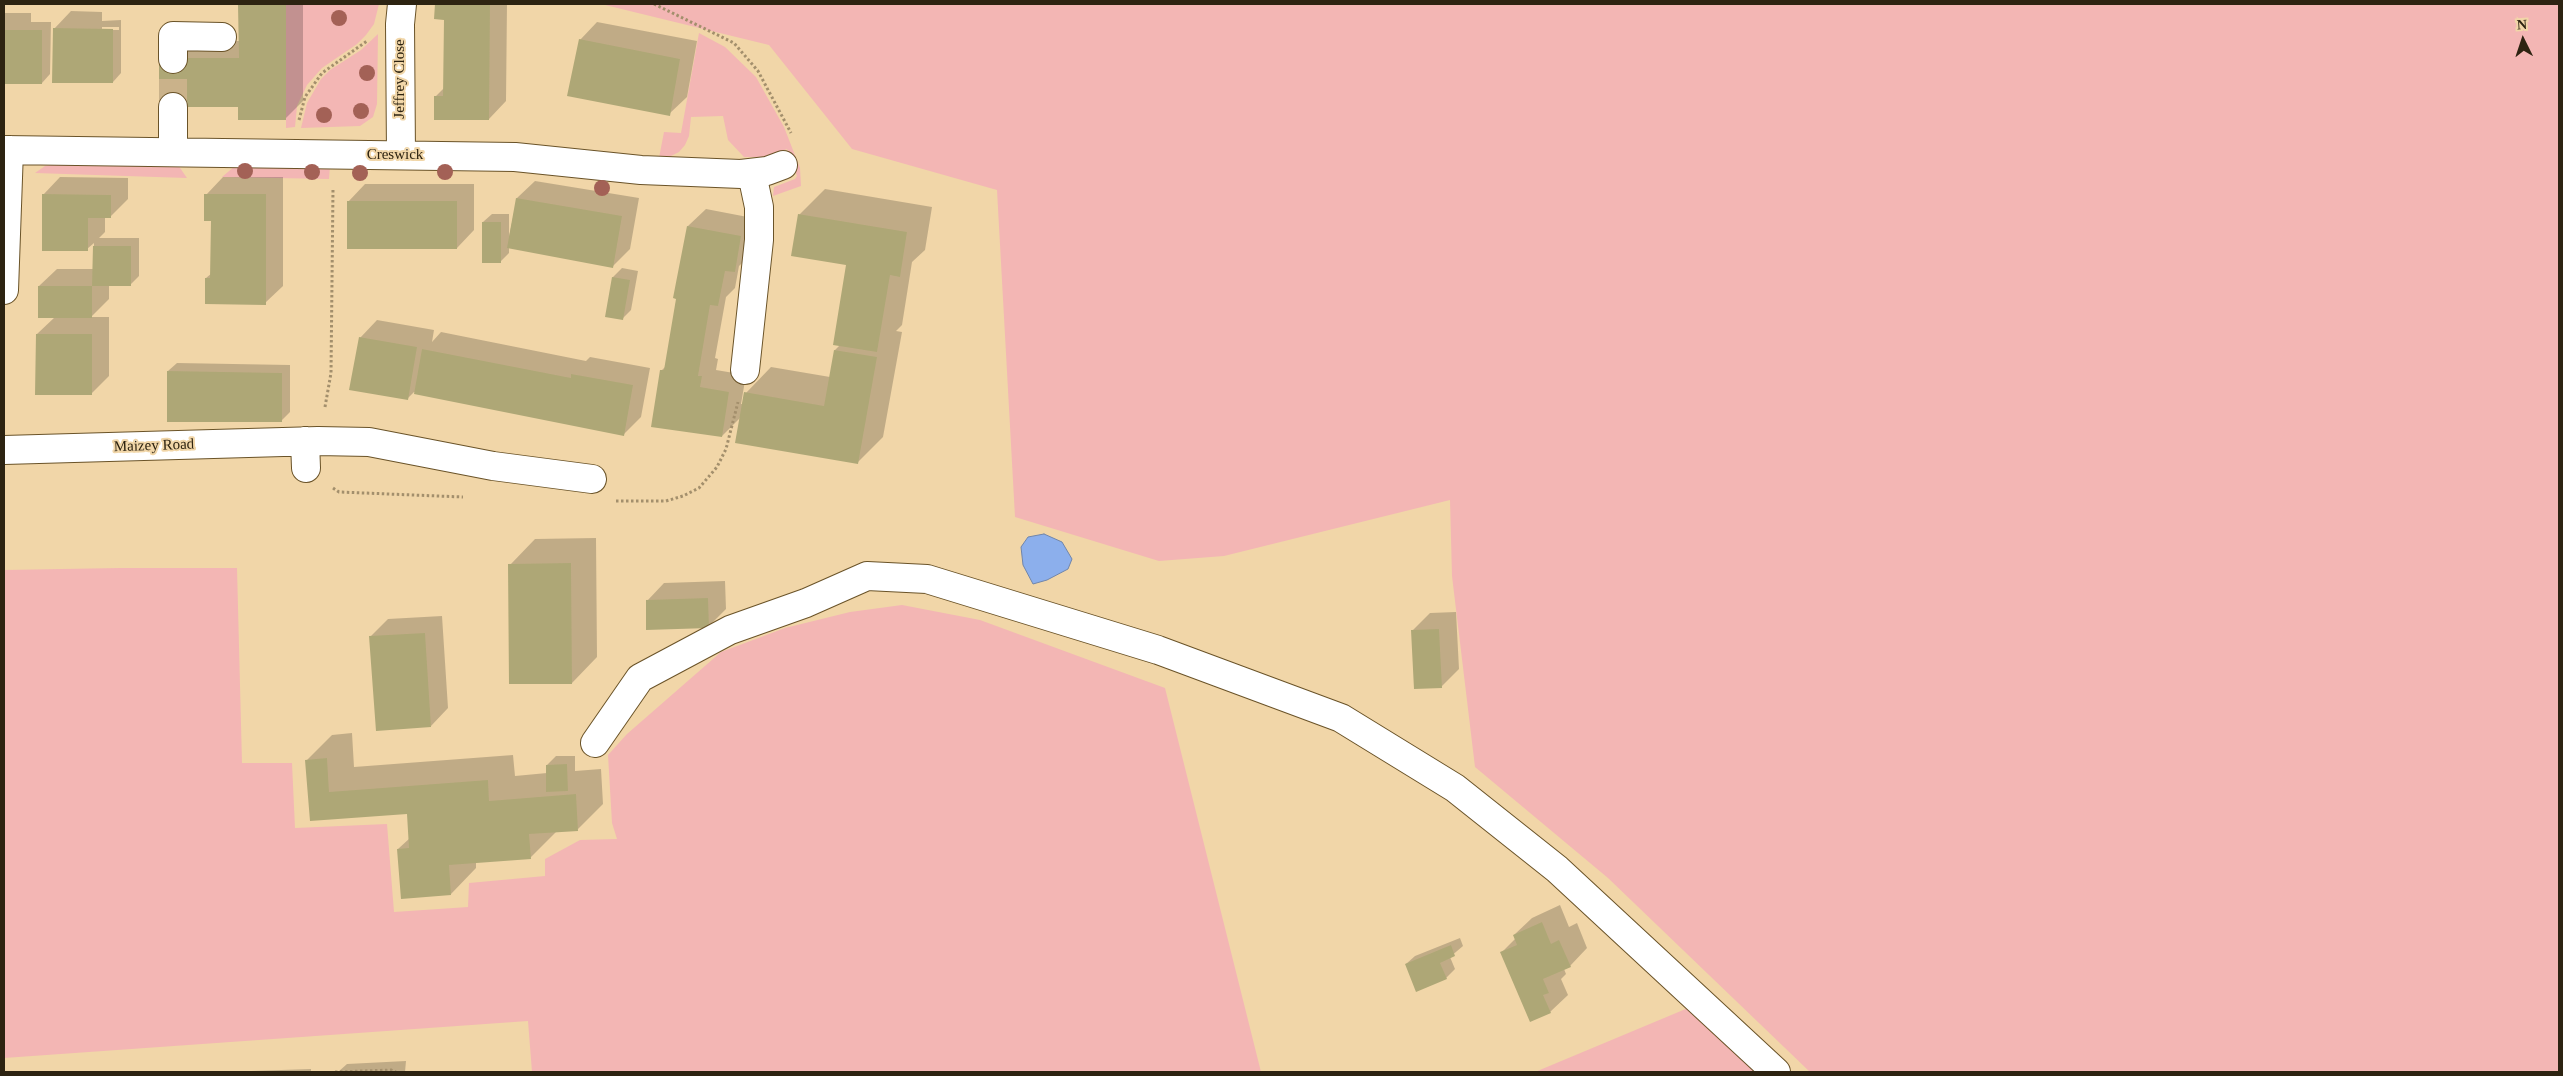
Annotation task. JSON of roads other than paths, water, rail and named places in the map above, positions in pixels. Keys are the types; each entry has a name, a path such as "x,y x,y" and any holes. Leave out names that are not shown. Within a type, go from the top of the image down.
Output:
{"street":[{"name":"Jeffrey Close","path":"400,155 401,14"},
{"path":"173,59 173,36 222,37"},
{"path":"173,107 173,152"},
{"name":"Creswick","path":"7,150 543,158 642,170 752,174 783,165"},
{"path":"4,290 7,150"},
{"path":"745,370 759,240 759,207 752,174"},
{"path":"306,468 312,441"},
{"name":"Maizey Road","path":"4,450 312,441 369,442 502,468 592,479"},
{"path":"594,744 640,678 730,630 806,603 867,576 926,578 1158,650 1341,718 1455,788 1557,869 1776,1072"}],"water":[{"path":"1044,534 1062,542 1072,559 1068,569 1047,580 1033,584 1023,565 1021,547 1028,537"}],"tunnel":[{"path":"173,59 173,107"}]}
